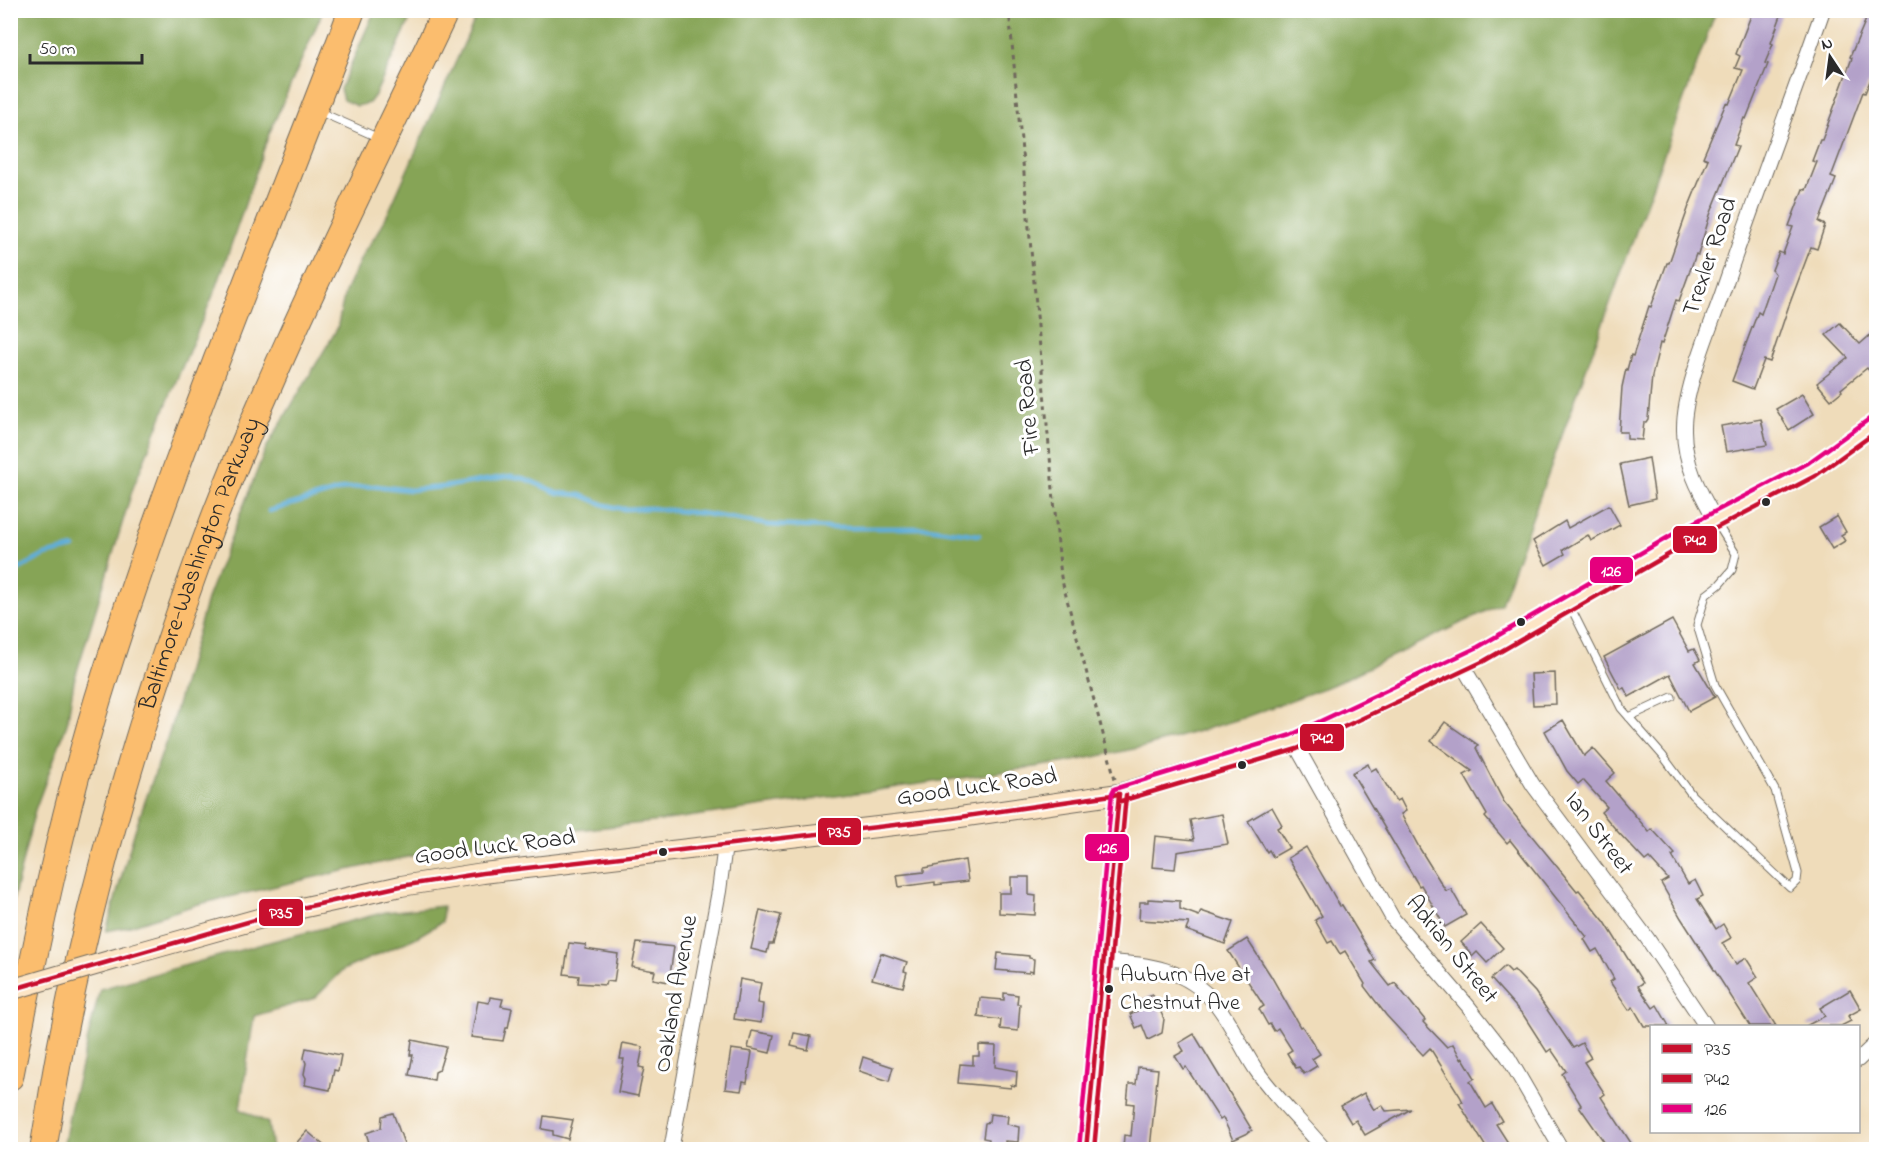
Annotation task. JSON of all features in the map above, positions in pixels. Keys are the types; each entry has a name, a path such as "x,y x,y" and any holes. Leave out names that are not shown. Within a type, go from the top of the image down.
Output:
{"highway":[{"path":"10,1077 45,908 67,815 104,679 147,547 189,432 352,10"},
{"name":"Baltimore-Washington Parkway","path":"43,1149 63,1035 114,825 153,692 199,559 245,442 291,336 446,10"}],"main road":[{"name":"Good Luck Road","path":"10,990 283,912 401,886 483,873 946,819 1119,794 1294,742 1482,654 1715,519 1812,469 1876,423"}],"street":[{"name":"Trexler Road","path":"1715,519 1688,463 1684,429 1685,410 1715,313 1823,10"},
{"name":"Ian Street","path":"1461,663 1533,785 1647,938 1705,1025"},
{"name":"Adrian Street","path":"1294,742 1393,919 1468,1006 1508,1057 1562,1149"},
{"path":"1086,1149 1119,794"},
{"name":"Oakland Avenue","path":"671,1149 719,891 725,845"},
{"path":"1105,962 1130,963 1172,971 1201,988 1216,1005 1269,1087 1325,1149"},
{"path":"1860,1058 1876,1043"}],"lane":[{"path":"314,109 384,140"},
{"path":"1569,603 1621,708 1663,756 1692,795 1790,888 1797,881 1798,873 1774,790 1715,685 1697,625 1706,595 1719,585 1732,570 1736,554 1715,519"},
{"path":"1629,717 1672,697"}],"path":[{"name":"Fire Road","path":"1009,10 1062,577 1119,794"}],"green space":[{"path":"11,10 323,11 269,134 217,286 133,488 74,681 67,724 35,810 11,909"},
{"path":"375,10 414,11 375,95 369,103 357,106 343,100 340,89"},
{"path":"479,10 1716,11 1501,604 1332,685 1240,719 1144,747 1068,762 653,822 510,837 311,878 195,905 127,927 106,931 135,830 170,730 208,596 266,448 337,329 345,292 364,252 379,231 389,211"},
{"path":"443,906 442,922 415,938 343,970 315,998 254,1016 240,1109 268,1123 272,1149 63,1149 100,989 386,912"}],"building":[{"path":"1756,10 1783,10 1765,63 1768,64 1734,145 1738,146 1710,215 1698,255 1696,254 1679,301 1676,300 1662,344 1660,343 1652,376 1648,419 1644,422 1642,440 1627,439 1627,432 1619,432 1622,387 1626,369 1708,159 1703,157 1743,70 1735,68 1740,56 1736,54 1752,13 1754,14"},
{"path":"1870,10 1876,10 1876,39 1872,49 1876,51 1876,66 1865,93 1863,92 1831,177 1836,179 1819,222 1825,225 1817,249 1811,247 1770,362 1764,360 1753,389 1732,381 1758,312 1761,314 1775,274 1772,270 1779,252 1783,254 1793,227 1789,226 1803,189 1806,190 1817,162 1812,161 1852,58 1850,57"},
{"path":"1840,323 1860,344 1876,330 1876,379 1867,368 1831,400 1817,383 1848,358 1826,335"},
{"path":"1802,394 1814,414 1789,430 1776,409"},
{"path":"1761,419 1767,445 1726,452 1721,426"},
{"path":"1649,458 1655,499 1629,505 1620,464"},
{"path":"1609,505 1620,525 1591,541 1588,535 1563,550 1565,554 1546,565 1533,541 1565,521 1568,528"},
{"path":"1837,516 1846,532 1841,535 1845,541 1832,549 1819,527"},
{"path":"1672,620 1689,651 1694,649 1700,660 1695,663 1715,697 1689,711 1670,674 1629,697 1624,688 1621,689 1604,657"},
{"path":"1555,673 1556,704 1533,705 1531,674"},
{"path":"1563,720 1584,756 1593,748 1615,773 1606,781 1649,832 1652,829 1675,854 1672,856 1688,884 1695,880 1703,896 1697,899 1716,929 1723,924 1731,938 1722,943 1736,964 1746,958 1758,977 1749,983 1775,1025 1749,1025 1661,883 1668,879 1649,858 1645,861 1601,812 1607,807 1583,780 1578,784 1567,771 1545,731"},
{"path":"1445,722 1478,745 1476,748 1504,802 1605,922 1643,983 1638,986 1653,1008 1657,1005 1668,1025 1644,1026 1633,1007 1629,1010 1610,982 1614,979 1597,949 1592,952 1584,939 1587,937 1510,840 1507,843 1485,817 1487,815 1464,775 1472,771 1431,741"},
{"path":"1368,764 1371,771 1376,768 1396,801 1400,799 1406,811 1401,814 1420,849 1446,891 1451,889 1466,915 1445,927 1352,773"},
{"path":"1272,807 1282,825 1277,828 1289,848 1273,857 1269,850 1267,852 1248,821"},
{"path":"1222,814 1228,844 1177,852 1175,869 1152,867 1155,836 1194,840 1190,820"},
{"path":"1306,847 1375,960 1371,962 1390,986 1395,983 1425,1020 1423,1022 1447,1047 1453,1044 1475,1078 1470,1081 1486,1108 1492,1104 1502,1121 1496,1124 1512,1149 1487,1149 1459,1103 1463,1102 1460,1096 1430,1048 1423,1055 1386,1015 1364,986 1365,984 1345,951 1340,954 1332,941 1328,943 1315,920 1322,916 1288,858"},
{"path":"965,860 968,881 935,885 935,882 899,887 897,875 924,872 924,868"},
{"path":"1011,877 1029,877 1029,895 1036,896 1035,915 999,913 999,893 1011,893"},
{"path":"1148,899 1180,901 1180,909 1199,916 1201,911 1233,922 1225,944 1186,930 1189,923 1139,920 1140,902 1148,902"},
{"path":"760,910 781,915 773,944 769,944 767,953 751,949"},
{"path":"1481,924 1503,948 1487,963 1477,952 1473,956 1461,942"},
{"path":"1247,939 1300,1027 1302,1026 1320,1054 1312,1059 1317,1066 1304,1074 1299,1067 1296,1068 1287,1053 1292,1050 1278,1028 1274,1031 1270,1024 1268,1025 1259,1009 1264,1006 1228,951"},
{"path":"569,943 586,945 585,949 618,954 614,982 606,981 605,985 578,983 579,976 564,974"},
{"path":"637,943 674,947 669,982 653,979 655,971 632,967"},
{"path":"881,953 907,962 903,987 872,979"},
{"path":"998,953 1029,956 1034,959 1033,972 996,970"},
{"path":"1505,966 1511,972 1514,970 1535,992 1573,1048 1582,1043 1591,1058 1584,1062 1605,1094 1601,1097 1635,1149 1609,1149 1579,1106 1581,1105 1562,1074 1566,1071 1551,1049 1547,1052 1524,1016 1491,979"},
{"path":"740,979 761,983 757,1003 763,1004 761,1023 734,1019"},
{"path":"1850,990 1861,1009 1848,1016 1851,1021 1843,1025 1808,1025 1825,1016 1820,1008"},
{"path":"1004,993 1018,995 1017,1004 1020,1004 1018,1031 1000,1029 1001,1020 978,1017 980,998 1004,1000"},
{"path":"1153,995 1164,1019 1162,1033 1148,1040 1142,1025 1136,1028 1130,1014 1141,1009 1138,1001"},
{"path":"490,997 503,999 501,1006 512,1008 503,1041 471,1037 478,1001 489,1003"},
{"path":"752,1031 774,1035 770,1053 748,1048"},
{"path":"794,1033 811,1036 808,1050 791,1046"},
{"path":"1194,1034 1252,1130 1233,1140 1223,1118 1220,1120 1186,1067 1183,1069 1175,1056 1184,1051 1179,1043"},
{"path":"412,1040 446,1047 434,1080 409,1075 413,1055 410,1055"},
{"path":"623,1043 643,1047 639,1067 644,1068 638,1096 618,1092 624,1059 620,1059"},
{"path":"979,1045 996,1046 995,1067 1017,1071 1016,1086 1011,1085 1011,1088 958,1083 960,1064 973,1065 973,1056 979,1056"},
{"path":"306,1048 341,1055 338,1071 334,1070 330,1090 305,1085"},
{"path":"731,1049 752,1052 747,1083 743,1082 741,1091 725,1089"},
{"path":"863,1057 893,1067 889,1081 859,1071"},
{"path":"1138,1067 1158,1069 1150,1149 1123,1149 1124,1135 1131,1136 1134,1104 1127,1103 1129,1084 1136,1084"},
{"path":"1364,1093 1374,1110 1382,1105 1386,1111 1411,1109 1365,1135 1356,1120 1351,1123 1341,1106"},
{"path":"393,1113 406,1149 371,1149 366,1133 381,1128 382,1116"},
{"path":"990,1114 1008,1116 1007,1124 1019,1127 1018,1142 1005,1141 1005,1149 988,1149 989,1139 983,1138 985,1123 989,1122"},
{"path":"544,1116 573,1120 568,1139 553,1135 553,1131 542,1129"},
{"path":"307,1131 328,1149 291,1149"}],"waterway":[{"path":"269,511 347,488 376,486 410,490 511,476 526,479 558,493 581,495 605,505 623,509 650,508 706,514 769,525 830,528 928,528 979,535"},
{"path":"10,574 45,555 74,548"}],"transit line":[{"name":"126","path":"1079,1149 1114,789 1291,735 1478,647 1691,524 1808,463 1872,417"},
{"name":"P42","path":"1121,801 1297,749 1484,661 1699,537 1815,476 1876,432"},
{"name":"P35","path":"10,990 283,912 401,886 483,873 946,819 1119,794"},
{"name":"P35","path":"1086,1150 1119,794"},
{"name":"P42","path":"1094,1150 1126,795"}],"place":[{"name":"Auburn Ave at Chestnut Ave","path":"1109,989"}]}
